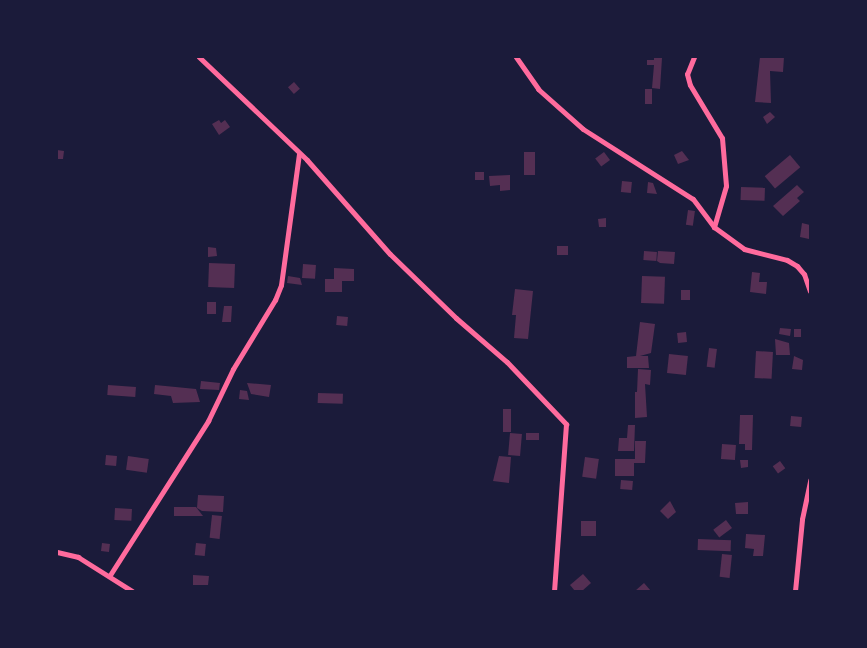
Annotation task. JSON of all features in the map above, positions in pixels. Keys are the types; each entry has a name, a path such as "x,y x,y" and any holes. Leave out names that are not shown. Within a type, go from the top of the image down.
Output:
{"street":[{"path":"199,57 299,153 390,254 456,318 507,362 566,424 554,591"},
{"path":"694,57 687,74 690,85 722,138 726,186 714,227"},
{"path":"519,58 538,89 561,111 602,143 693,199 714,227 744,249 786,260 804,273 810,290"},
{"path":"111,575 208,421 233,369 281,285 299,153"},
{"path":"795,591 802,519 810,480"},
{"path":"57,552 78,557 111,575 132,591"}],"building":[{"path":"760,57 784,57 783,72 770,71 771,103 755,102"},
{"path":"654,58 662,58 660,89 652,88 654,65 647,65 647,60 654,60"},
{"path":"294,82 300,89 294,94 288,87"},
{"path":"645,89 652,89 652,104 645,104"},
{"path":"770,112 775,117 767,124 763,117"},
{"path":"219,120 221,123 225,120 230,127 219,135 212,124"},
{"path":"57,150 64,151 63,159 57,159"},
{"path":"682,151 689,160 678,164 674,155"},
{"path":"524,152 535,152 535,175 524,175"},
{"path":"604,152 610,160 601,167 595,159"},
{"path":"790,155 800,167 775,188 765,176"},
{"path":"475,172 484,172 484,180 475,180"},
{"path":"510,175 510,190 500,191 500,185 490,186 489,176"},
{"path":"622,181 632,182 631,193 621,192"},
{"path":"648,182 653,183 657,194 647,193"},
{"path":"797,185 804,192 797,198 800,201 783,216 773,206"},
{"path":"741,187 765,188 765,201 741,200"},
{"path":"688,210 695,211 693,226 686,225"},
{"path":"606,218 606,227 599,227 598,219"},
{"path":"802,223 810,225 809,239 800,237"},
{"path":"557,246 568,246 568,255 557,255"},
{"path":"208,247 216,248 217,256 208,257"},
{"path":"644,251 657,252 656,261 643,260"},
{"path":"658,251 675,252 674,264 657,261"},
{"path":"209,263 235,264 234,288 208,287"},
{"path":"303,264 316,265 315,279 302,278"},
{"path":"334,268 354,269 354,281 342,281 342,292 325,292 325,279 334,279"},
{"path":"752,272 760,273 759,282 767,282 766,294 750,292"},
{"path":"288,276 300,278 302,285 287,283"},
{"path":"642,276 665,277 664,304 641,303"},
{"path":"515,289 533,291 528,339 514,338 516,315 512,315"},
{"path":"681,290 690,290 690,300 681,300"},
{"path":"207,302 216,302 216,314 207,314"},
{"path":"224,306 232,306 231,322 222,322"},
{"path":"337,316 348,317 347,326 336,325"},
{"path":"640,322 655,324 651,353 640,356 648,356 649,368 627,368 627,357 636,356"},
{"path":"780,328 791,329 790,336 779,334"},
{"path":"794,329 801,329 801,337 794,337"},
{"path":"686,332 687,342 678,343 677,333"},
{"path":"775,339 789,343 790,355 776,355"},
{"path":"709,348 717,349 715,368 707,367"},
{"path":"756,351 773,352 772,379 755,378"},
{"path":"669,354 688,356 686,375 667,373"},
{"path":"794,356 803,360 802,370 792,369"},
{"path":"638,369 651,370 650,385 645,384 647,417 635,418 635,392 637,392"},
{"path":"201,381 220,383 219,390 200,389"},
{"path":"247,383 271,385 269,397 251,394"},
{"path":"108,385 136,387 135,397 107,395"},
{"path":"155,385 196,389 200,402 173,403 171,396 154,394"},
{"path":"240,390 247,391 249,400 239,399"},
{"path":"318,393 343,394 343,404 318,403"},
{"path":"503,409 511,409 511,432 503,432"},
{"path":"740,415 753,415 752,450 745,450 745,444 739,444"},
{"path":"791,416 802,417 801,427 790,426"},
{"path":"628,425 635,425 634,451 618,451 619,438 627,438"},
{"path":"510,433 522,434 520,456 508,455"},
{"path":"526,433 539,433 539,440 526,440"},
{"path":"635,441 646,441 645,463 634,463 634,476 615,476 615,459 635,459"},
{"path":"722,444 736,445 735,460 721,459"},
{"path":"106,455 117,456 116,466 105,465"},
{"path":"128,456 149,459 147,473 126,470"},
{"path":"499,456 511,457 509,483 493,481"},
{"path":"585,457 599,459 596,479 582,477"},
{"path":"740,460 748,460 748,467 741,468"},
{"path":"780,461 785,468 778,474 773,466"},
{"path":"621,480 633,481 632,490 620,489"},
{"path":"198,495 224,496 223,512 202,511 197,508"},
{"path":"670,501 676,512 668,519 660,511"},
{"path":"748,502 748,514 736,514 735,503"},
{"path":"174,507 196,507 203,516 174,516"},
{"path":"115,508 132,509 131,521 114,520"},
{"path":"212,515 222,516 220,539 210,538"},
{"path":"726,520 732,528 719,538 713,530"},
{"path":"581,521 596,521 596,536 581,536"},
{"path":"746,534 765,535 763,556 753,556 754,549 745,548"},
{"path":"698,539 731,540 731,551 698,550"},
{"path":"102,543 110,544 109,552 101,551"},
{"path":"196,543 206,544 205,556 195,555"},
{"path":"722,554 732,555 730,578 720,577"},
{"path":"583,574 591,583 582,591 575,591 570,585"},
{"path":"193,575 209,576 208,585 193,585"},
{"path":"644,583 651,591 635,591"}]}
